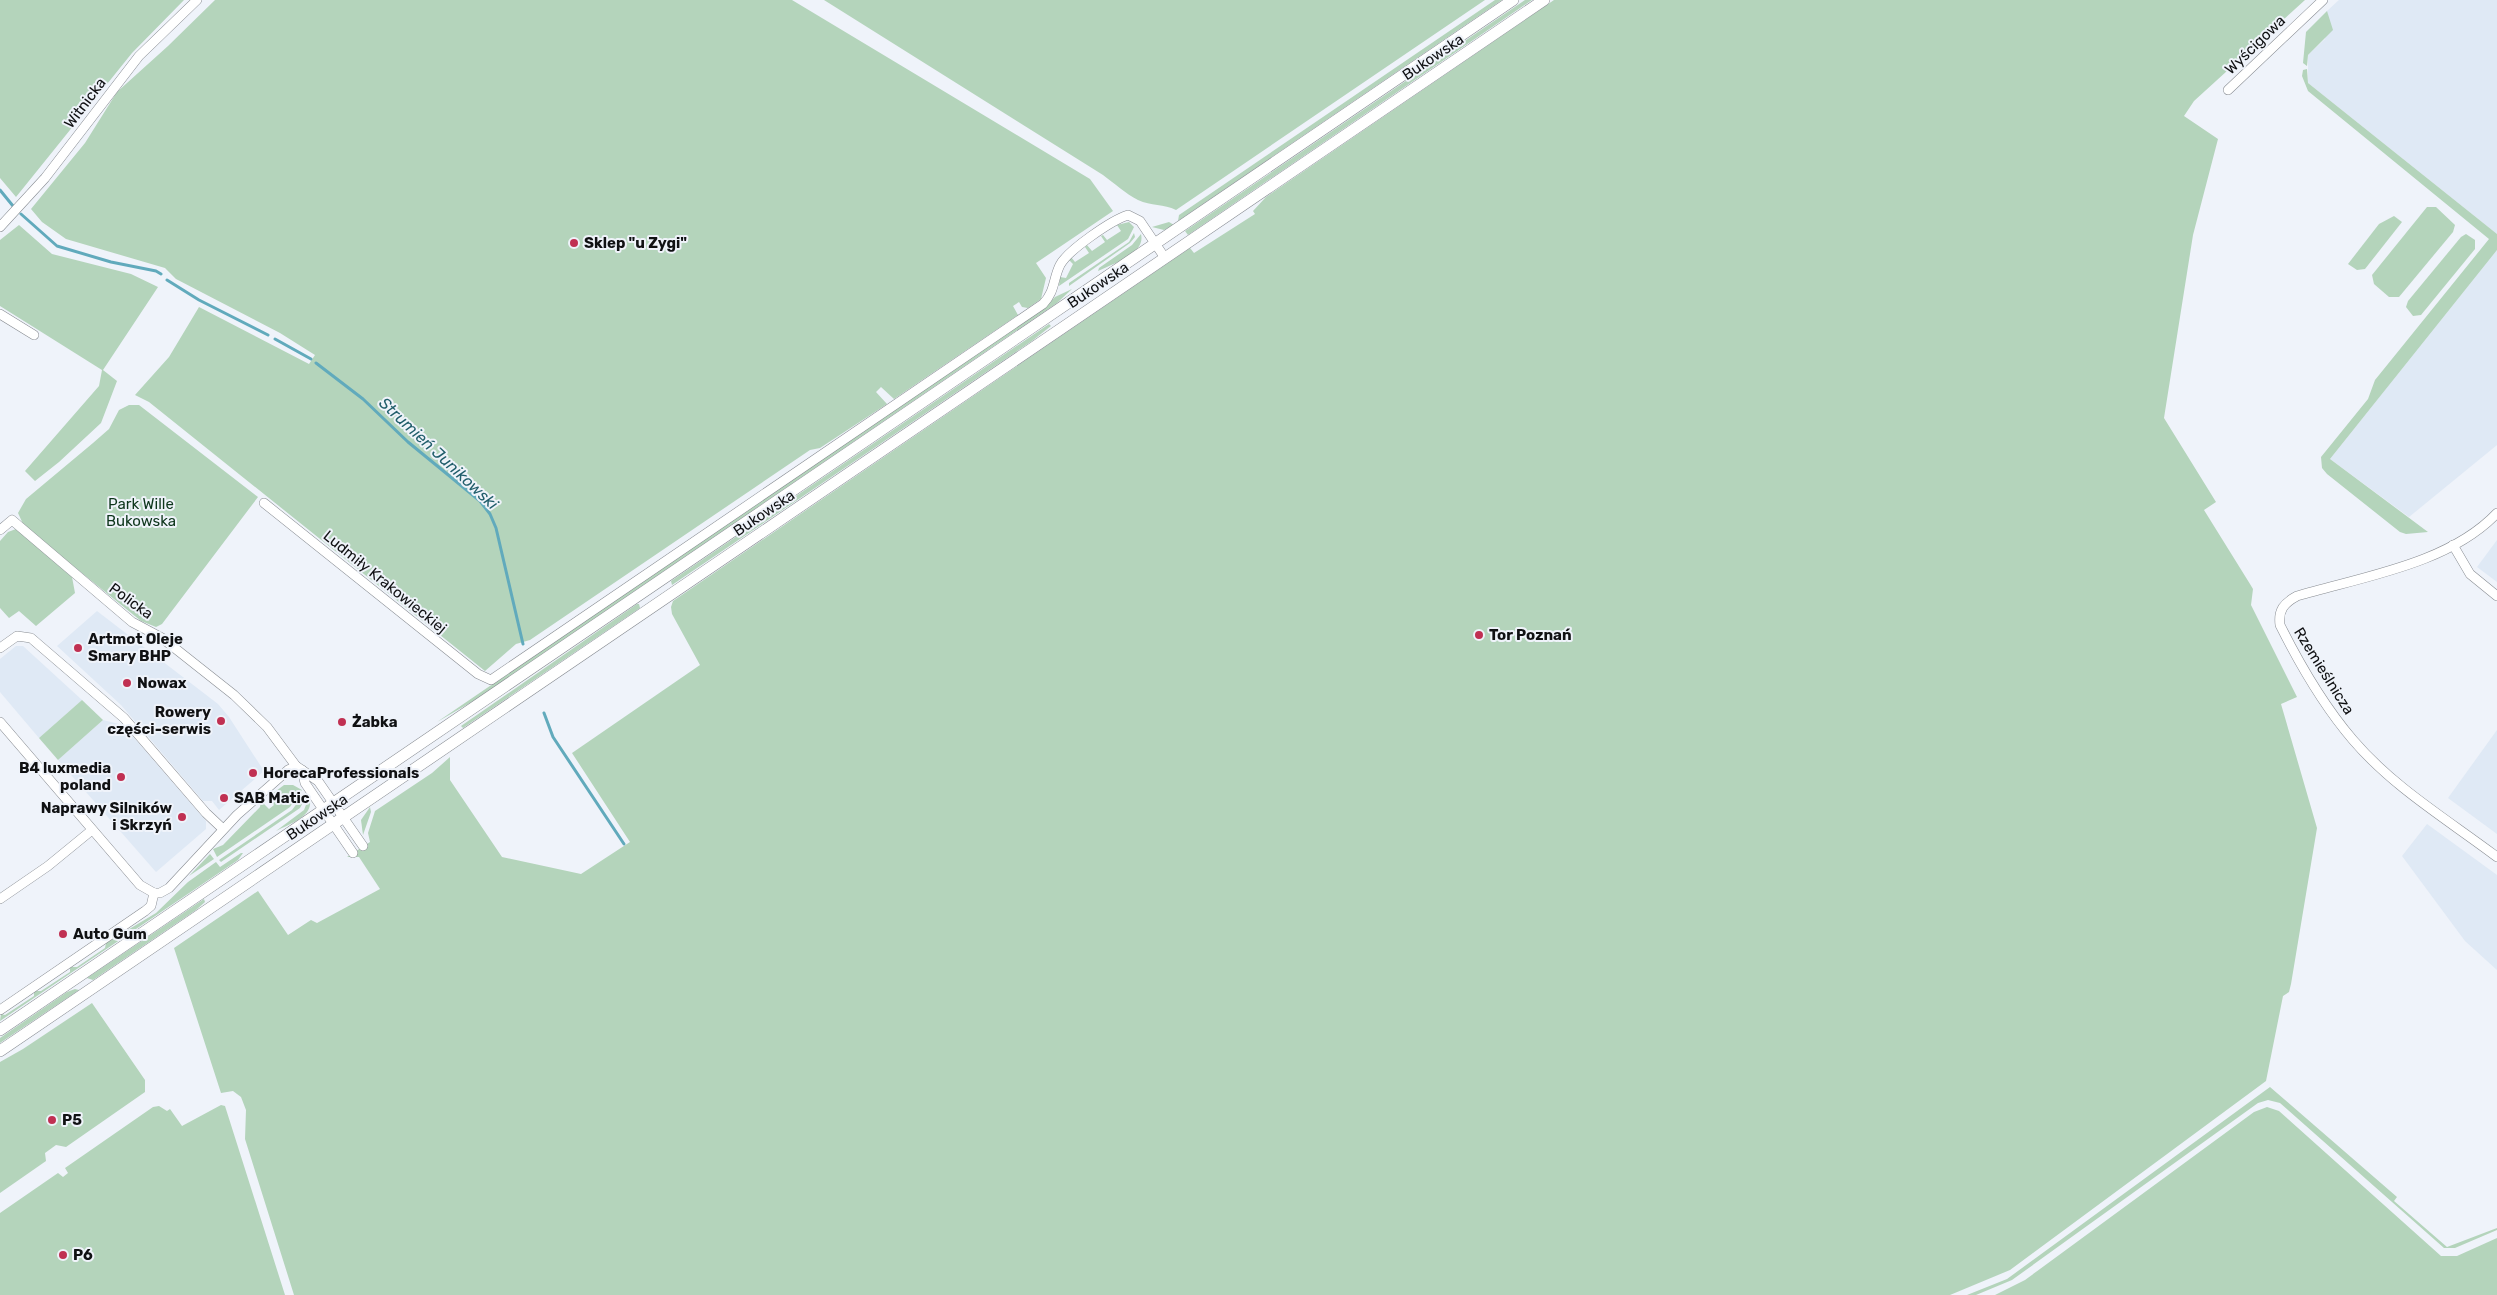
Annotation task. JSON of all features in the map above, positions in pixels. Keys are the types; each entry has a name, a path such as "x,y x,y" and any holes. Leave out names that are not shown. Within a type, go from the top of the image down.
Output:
{"main road":[{"name":"Bukowska","path":"0,1030 1513,0"},
{"name":"Bukowska","path":"0,1051 1544,0"}],"street":[{"name":"Witnicka","path":"0,227 44,178 139,56 197,0"},
{"name":"Wyścigowa","path":"2228,90 2323,0"},
{"name":"Ludmiły Krakowieckiej","path":"264,503 478,674 491,680 1043,304 1051,294 1058,268 1068,254 1118,220 1132,215 1140,221 1155,244"},
{"path":"1155,244 1165,258"},
{"path":"0,314 34,335"},
{"name":"Rzemieślnicza","path":"2497,513 2453,545 2399,567 2297,596 2287,601 2281,609 2280,625 2309,679 2353,740 2400,785 2497,856"},
{"name":"Policka","path":"0,530 12,520 124,616 162,638 234,695 267,728 299,768 314,777 329,807 333,824 353,853"},
{"path":"2453,545 2470,574 2497,596"},
{"path":"0,648 17,636 31,638 124,718 206,813 223,829"},
{"path":"0,722 140,885 154,894"},
{"path":"154,894 169,888 252,800 288,770 299,768"},
{"name":"Policka","path":"329,807 344,817 363,846"},
{"path":"0,899 48,866 92,830"},
{"path":"0,1010 151,906 154,894"}],"shaded area":[{"path":"2339,0 2497,0 2497,234 2308,83 2308,55 2325,39 2327,11"},
{"path":"2497,250 2497,445 2409,517 2330,459"},
{"path":"2497,540 2497,582 2477,567"},
{"path":"97,611 218,704 229,717 264,771 219,810 212,801 203,801 121,705 57,646"},
{"path":"16,646 23,646 82,700 39,738 0,692 0,659"},
{"path":"103,720 123,725 206,821 206,829 156,872 58,760"},
{"path":"2497,730 2497,834 2448,798"},
{"path":"2427,824 2497,875 2497,970 2465,941 2402,856"}],"green space":[{"path":"0,0 184,0 132,53 16,197 0,178"},
{"path":"215,0 792,0 1090,179 1113,211 1036,263 1046,278 1041,299 1028,308 1022,307 1019,302 1013,306 1018,315 894,399 881,387 876,392 887,404 820,448 810,450 530,640 516,644 485,671 149,402 135,395 169,357 199,307 309,364 315,355 280,333 176,279 165,268 66,239 42,222 31,209 85,143 117,92"},
{"path":"824,0 1485,0 1176,210 1134,198 1103,175"},
{"path":"1495,0 1502,0 1178,221 1179,215"},
{"path":"1525,0 1532,0 1188,235 1185,231"},
{"name":"Tor Poznań","path":"1554,0 2305,0 2194,101 2184,116 2218,139 2193,235 2164,418 2216,502 2204,510 2253,589 2251,605 2297,697 2281,704 2317,828 2291,984 2289,992 2283,996 2266,1081 2010,1270 1950,1295 294,1295 245,1139 246,1110 241,1097 233,1091 221,1093 174,948 258,891 288,935 311,920 317,923 380,889 359,857 347,857 370,842 368,833 375,811 432,773 450,757 450,780 502,857 581,874 630,842 572,753 700,665 672,614 671,607 673,601 1190,248 1194,253 1255,214 1253,211 1266,197"},
{"path":"2327,11 2333,30 2308,55 2307,66 2303,63 2306,32"},
{"path":"2307,69 2308,83 2497,234 2497,250 2330,459 2428,532 2406,534 2400,532 2327,474 2322,468 2321,457 2368,399 2375,380 2489,239 2308,91 2302,76 2303,70"},
{"path":"2427,207 2436,207 2455,225 2453,232 2399,297 2389,297 2374,284 2372,275"},
{"path":"2394,216 2402,222 2365,269 2357,270 2348,264 2379,224"},
{"path":"1129,222 1134,227 1128,239 1059,286 1060,277 1066,278 1073,264 1068,259 1071,257 1075,262 1089,253 1085,247 1087,245 1092,251 1105,242 1101,236 1103,235 1107,240 1121,231 1117,225"},
{"path":"1169,222 1174,225 1164,230 1152,227"},
{"path":"19,225 52,254 131,274 158,287 103,370 117,381 101,423 59,462 35,481 25,471 99,386 102,370 0,306 0,240"},
{"path":"1134,233 1135,237 1130,243 1069,286 1069,283 1129,242"},
{"path":"1141,234 1141,241 1133,253 1098,271 1099,268 1132,245"},
{"path":"2466,234 2475,240 2475,249 2421,315 2413,316 2406,307 2408,301 2461,237"},
{"path":"1072,289 1057,303 475,700 437,722 1045,307 1055,297"},
{"path":"1049,324 1051,326 1032,341 672,585 671,581"},
{"name":"Park Wille Bukowska","path":"129,405 139,405 258,497 162,624 156,627 141,621 24,526 18,513 26,499 109,429 119,410"},
{"path":"16,529 72,577 75,593 36,626 19,611 9,618 0,608 0,541 8,532"},
{"path":"639,604 640,608 463,728 461,726"},
{"path":"82,700 103,720 58,760 39,738"},
{"path":"284,785 293,785 302,790 290,807 217,857 213,849 223,845 260,807 261,801 269,809 274,805 268,797"},
{"path":"304,794 306,797 300,808 221,862 219,860 292,810"},
{"path":"309,797 309,809 305,814 300,819 276,831 304,810"},
{"path":"370,807 371,812 363,835 361,820"},
{"path":"243,853 238,860 0,1021 1,1014 5,1015 34,996 34,991 41,991 70,972 70,967 77,967 105,948 106,943 156,913 188,882 216,862 220,867"},
{"path":"210,854 214,859 189,876"},
{"path":"204,899 205,902 196,910 93,980 87,978"},
{"path":"75,989 79,990 0,1043 0,1038 67,992"},
{"name":"P5","path":"92,1003 145,1080 145,1092 66,1147 56,1145 45,1153 46,1161 0,1193 0,1062"},
{"path":"2270,1087 2397,1197 2394,1201 2447,1247 2497,1228 2497,1230 2455,1248 2444,1248 2280,1103 2268,1100 2258,1103 2012,1280 1976,1295 1967,1295 2007,1279"},
{"path":"221,1105 225,1106 285,1295 0,1295 0,1213 58,1173 63,1177 68,1173 65,1168 153,1107 159,1106 167,1111 170,1109 182,1126"},
{"path":"2267,1107 2279,1111 2441,1256 2457,1256 2497,1238 2497,1295 1995,1295 2025,1280 2254,1112"}],"waterway":[{"name":"Strumień Junikowski","path":"0,190 13,206"},
{"name":"Strumień Junikowski","path":"21,214 57,246 111,262 156,271 161,274"},
{"name":"Strumień Junikowski","path":"167,280 199,300 268,335"},
{"name":"Strumień Junikowski","path":"275,339 311,359"},
{"name":"Strumień Junikowski","path":"316,363 363,399 408,442 480,501 490,514 496,528 523,644"},
{"name":"Strumień Junikowski","path":"544,713 553,737 624,844"}],"place":[{"name":"Sklep \"u Zygi\"","path":"574,243"},
{"name":"Tor Poznań","path":"1479,635"},
{"name":"Artmot Oleje Smary BHP","path":"78,648"},
{"name":"Nowax","path":"127,683"},
{"name":"Rowery części-serwis","path":"221,721"},
{"name":"Żabka","path":"342,722"},
{"name":"HorecaProfessionals","path":"253,773"},
{"name":"B4 luxmedia poland","path":"121,777"},
{"name":"SAB Matic","path":"224,798"},
{"name":"Naprawy Silników i Skrzyń","path":"182,817"},
{"name":"Auto Gum","path":"63,934"},
{"name":"P5","path":"52,1120"},
{"name":"P6","path":"63,1255"}]}
